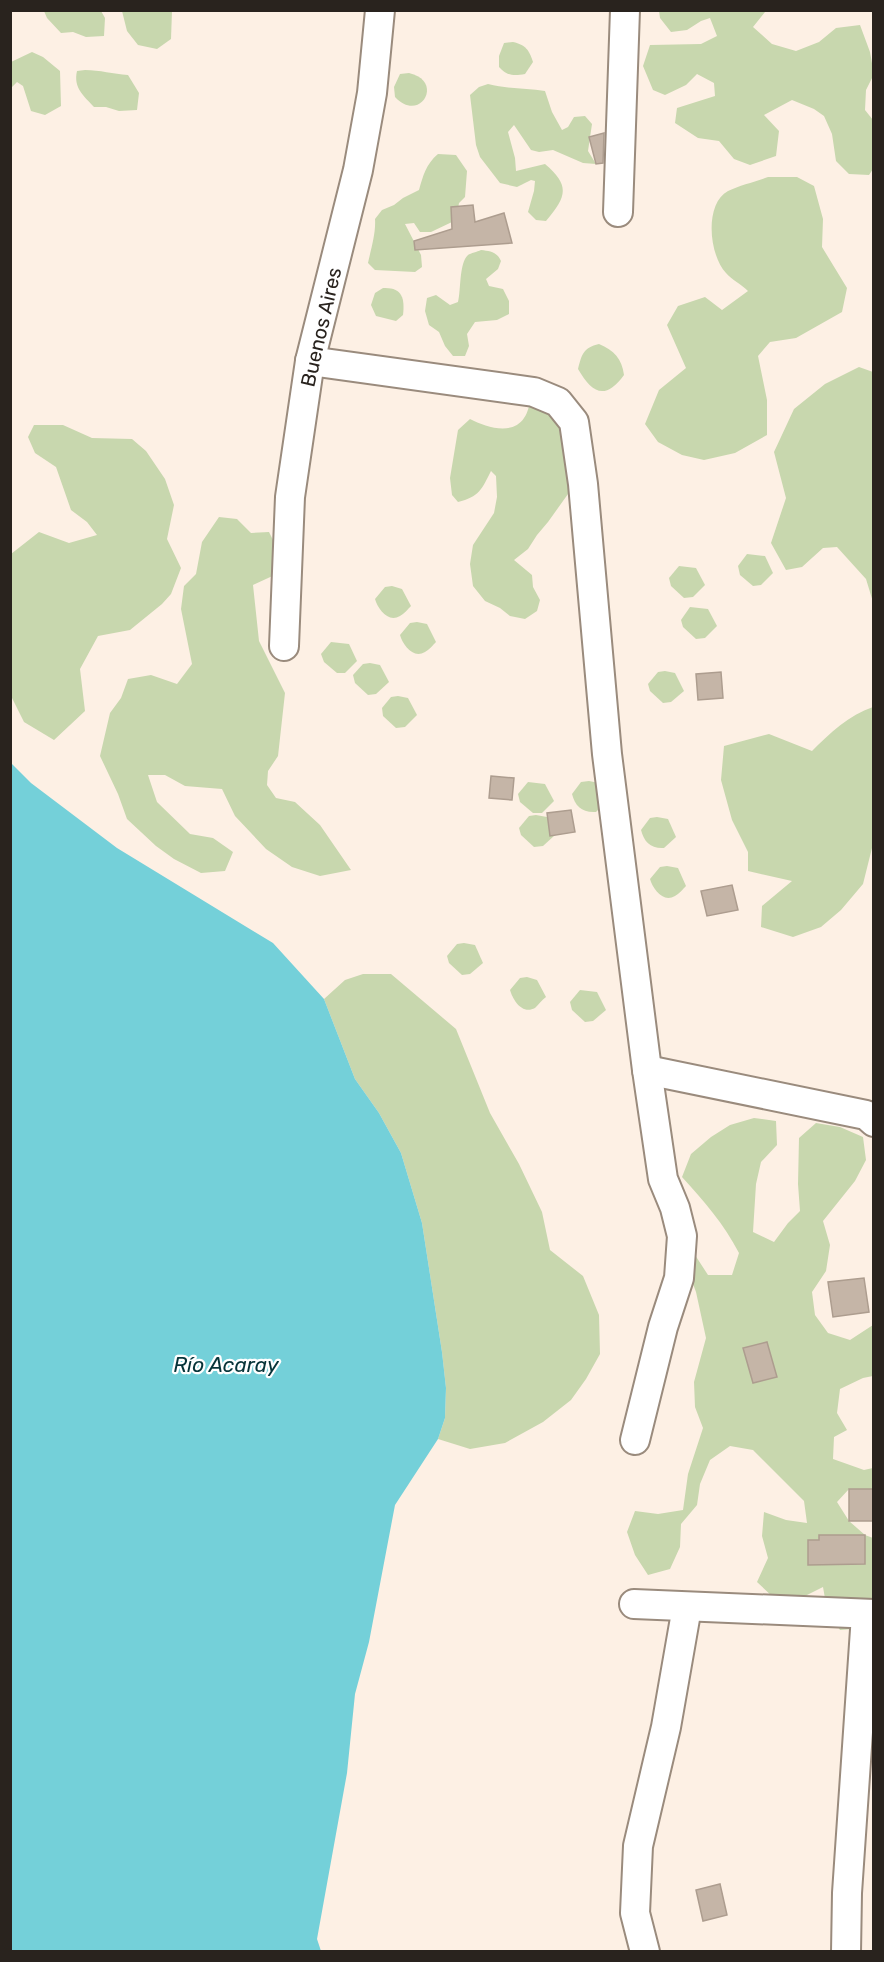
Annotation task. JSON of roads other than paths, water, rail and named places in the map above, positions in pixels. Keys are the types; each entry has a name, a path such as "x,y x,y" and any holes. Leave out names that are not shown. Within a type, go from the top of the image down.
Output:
{"street":[{"name":"Buenos Aires","path":"284,646 290,497 310,361 358,170 372,93 380,10"},
{"path":"618,212 625,10"},
{"path":"310,361 534,392 558,402 574,422 583,484 607,754 647,1070 663,1179 675,1208 682,1236 679,1278 663,1327 635,1440"},
{"path":"647,1070 866,1115 873,1122"},
{"path":"634,1604 870,1614 847,1893 846,1952"},
{"path":"645,1952 635,1913 638,1846 666,1727 687,1607"}],"water":[{"name":"Río Acaray","path":"10,762 31,783 117,848 273,943 324,999 355,1079 379,1113 401,1153 422,1223 442,1352 446,1388 445,1418 438,1439 395,1505 369,1642 355,1694 347,1773 317,1939 321,1951 11,1951"}]}
